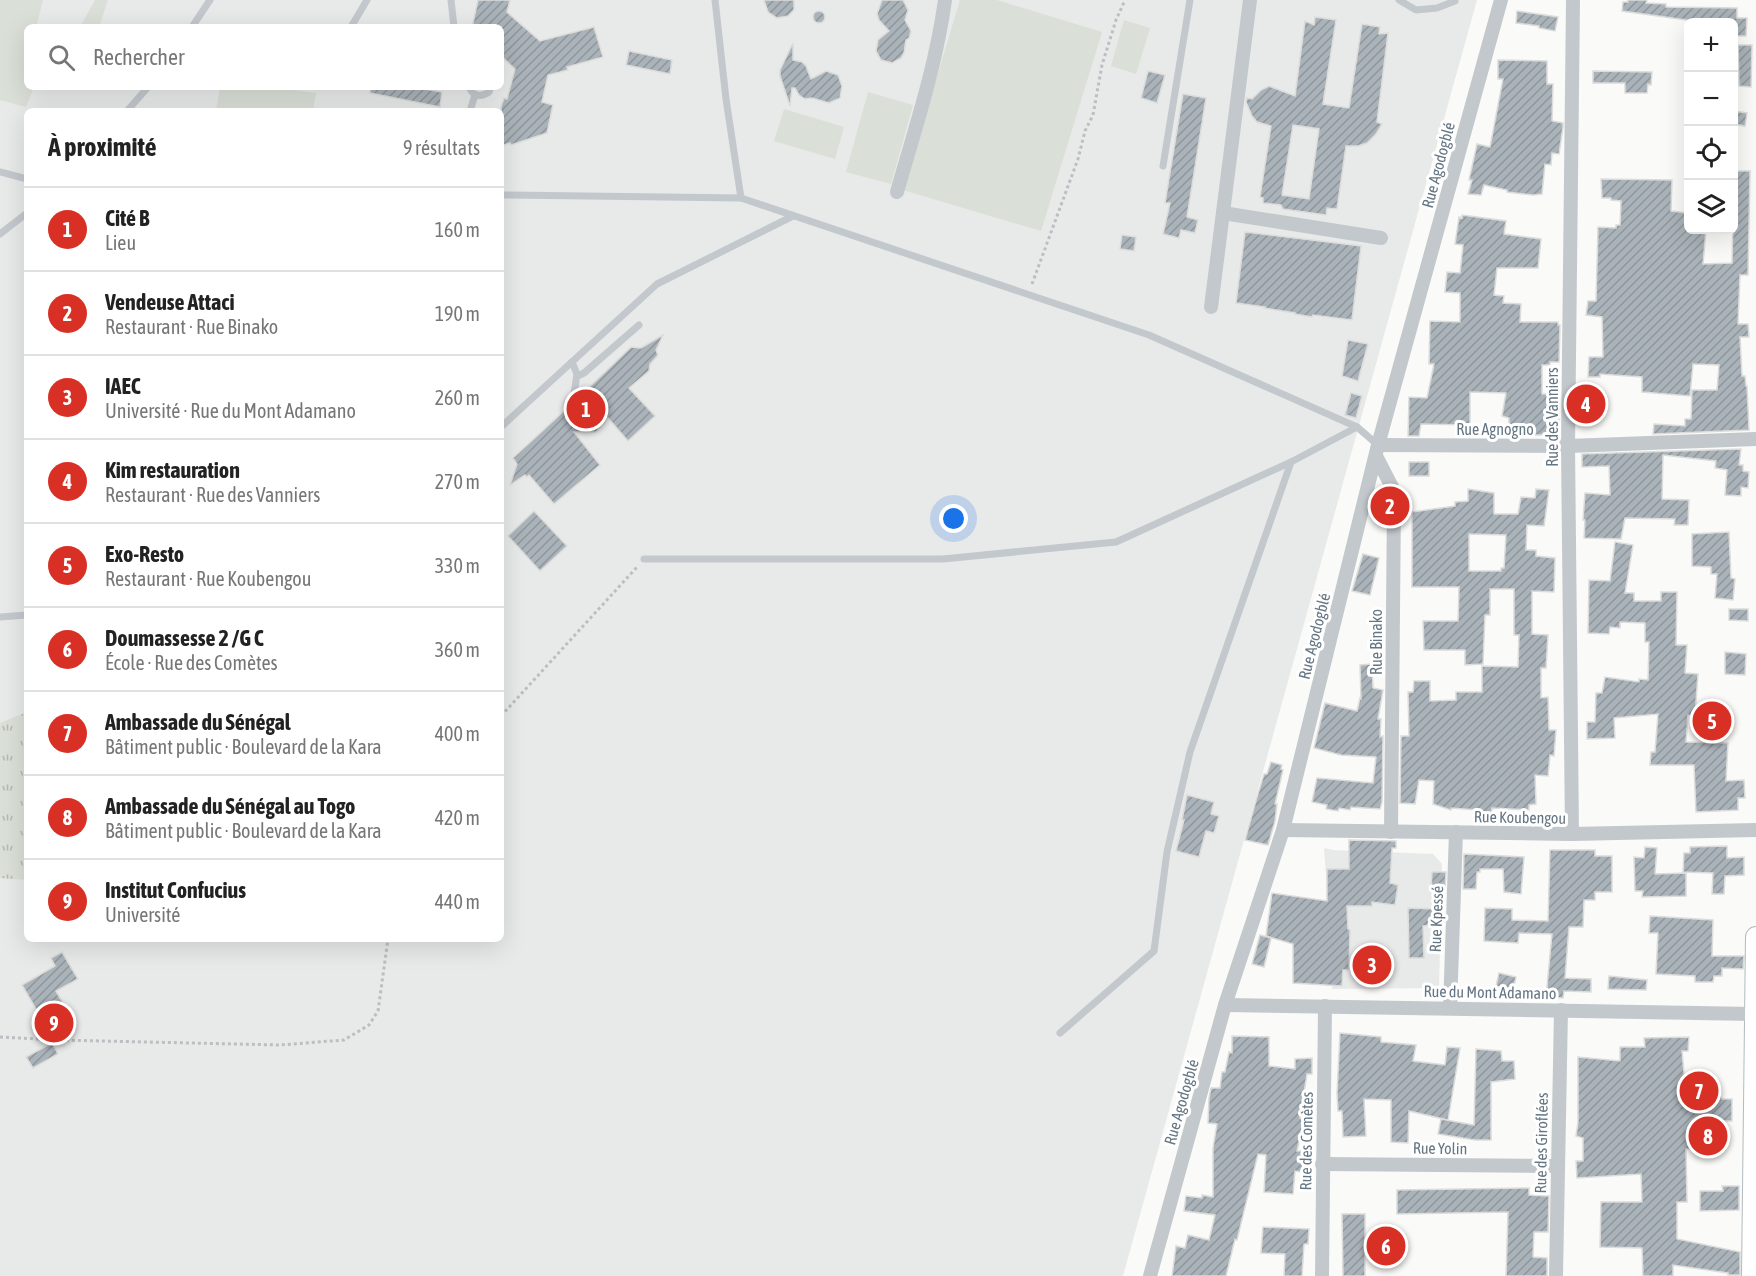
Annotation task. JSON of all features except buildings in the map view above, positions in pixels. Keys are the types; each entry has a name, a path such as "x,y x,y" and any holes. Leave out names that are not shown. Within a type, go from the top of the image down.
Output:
{"main road":[{"path":"1752,1276 1756,937"}],"street":[{"path":"897,192 924,101 941,31 945,0"},
{"path":"1211,307 1250,0"},
{"name":"Rue Agodogblé","path":"1150,1276 1225,1005 1284,830 1377,451 1501,0"},
{"name":"Rue des Vanniers","path":"1572,834 1568,446 1573,0"},
{"path":"1223,213 1381,238"},
{"name":"Rue Agnogno","path":"1377,451 1752,439"},
{"name":"Rue Binako","path":"1377,451 1392,487 1394,500 1391,832"},
{"name":"Rue Koubengou","path":"1284,830 1572,834 1751,830"},
{"name":"Rue Kpessé","path":"1450,1008 1456,832"},
{"name":"Rue du Mont Adamano","path":"1225,1005 1755,1014"},
{"name":"Rue des Comètes","path":"1322,1276 1325,1006"},
{"name":"Rue des Giroflées","path":"1556,1276 1561,1010"},
{"name":"Rue Yolin","path":"1322,1164 1557,1166"}],"lane":[{"path":"194,24 210,0"},
{"path":"353,24 367,0"},
{"path":"452,0 454,24"},
{"path":"715,0 726,99 741,198"},
{"path":"1163,166 1190,0"},
{"path":"1399,0 1416,10 1437,8 1455,1"},
{"path":"130,108 145,90"},
{"path":"471,108 475,95 472,90"},
{"path":"475,95 484,95 488,90"},
{"path":"0,172 24,177"},
{"path":"504,195 741,198 1149,335 1357,427 1377,451"},
{"path":"0,234 24,215"},
{"path":"504,425 657,284 792,216"},
{"path":"577,374 584,373 639,325"},
{"path":"572,362 577,374 574,394"},
{"path":"644,559 943,559 1116,542 1291,462 1357,427"},
{"path":"1060,1034 1154,951 1167,852 1190,752 1291,462"},
{"path":"0,617 24,615"}],"path":[{"path":"1028,295 1075,169 1085,131 1093,115 1102,65 1116,20 1125,0"},
{"path":"504,713 644,559"},
{"path":"0,1037 280,1045 344,1040 369,1025 378,1011 388,942"}],"shaded area":[{"path":"0,0 1477,0 1123,1276 0,1276"},
{"path":"1324,848 1433,854 1442,864 1439,988 1332,989 1333,969"}],"green space":[{"path":"0,0 43,0 37,24 24,24 24,90 33,90 26,107 0,100"},
{"path":"95,0 108,0 100,24 82,24"},
{"path":"960,0 997,0 1102,32 1041,231 903,190"},
{"path":"1124,20 1150,28 1136,74 1111,66"},
{"path":"220,90 294,90 316,93 314,108 216,108"},
{"path":"868,92 913,105 891,184 846,172"},
{"path":"784,109 844,127 835,159 774,141"},
{"path":"24,713 24,880 0,878 0,723"}],"place":[{"name":"Kim restauration","path":"1586,404"},
{"name":"Cité B","path":"586,409"},
{"name":"Vendeuse Attaci","path":"1390,506"},
{"name":"Exo-Resto","path":"1712,721"},
{"name":"IAEC","path":"1372,965"},
{"name":"Institut Confucius","path":"54,1023"},
{"name":"Ambassade du Sénégal","path":"1699,1091"},
{"name":"Ambassade du Sénégal au Togo","path":"1708,1136"},
{"name":"Doumassesse 2 /G C","path":"1386,1246"}]}
